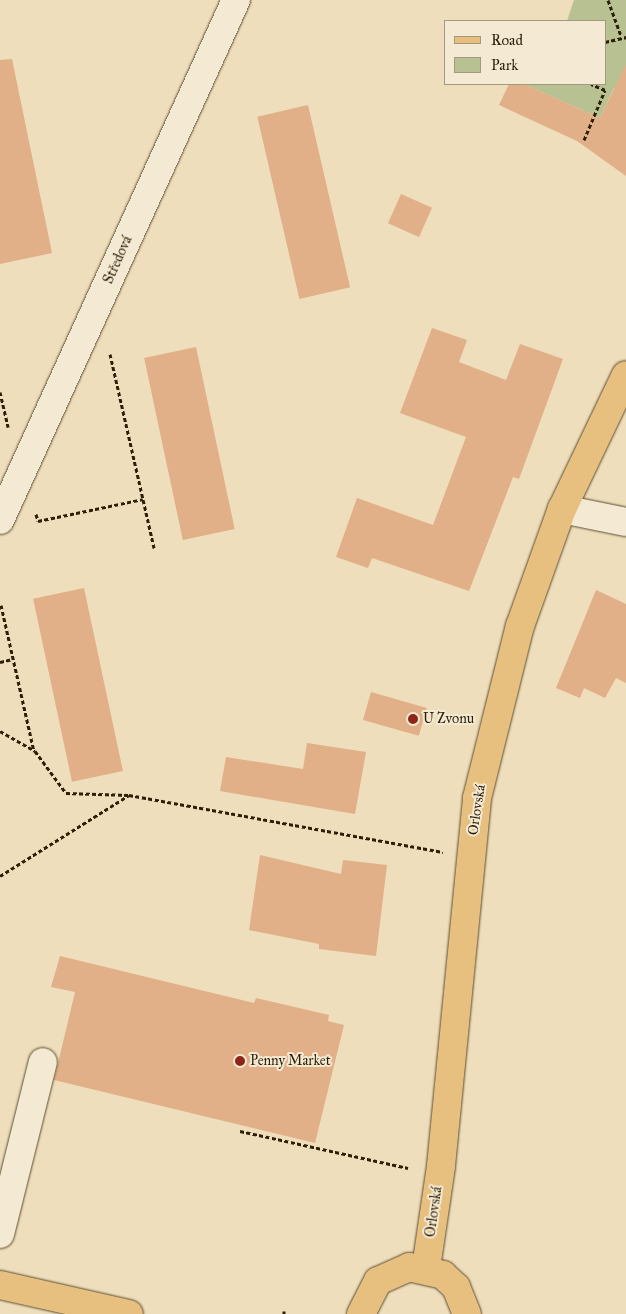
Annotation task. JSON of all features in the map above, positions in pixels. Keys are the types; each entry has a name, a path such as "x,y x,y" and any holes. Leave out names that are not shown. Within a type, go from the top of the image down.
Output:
{"main road":[{"name":"Orlovská","path":"426,1268 441,1166 477,798 520,626 562,509 626,374"},
{"path":"361,1314 378,1281 401,1270 426,1268 456,1287 467,1314"},
{"path":"0,1285 129,1314"}],"street":[{"name":"Středová","path":"0,520 236,0"},
{"path":"562,509 626,522"},
{"path":"0,1234 43,1062"}],"path":[{"path":"608,0 621,36"},
{"path":"606,42 621,36 626,37"},
{"path":"584,140 605,90 594,85"},
{"path":"110,353 154,548"},
{"path":"38,521 143,499"},
{"path":"1,605 35,751 66,793 129,795 443,852"},
{"path":"0,662 13,659"},
{"path":"0,731 35,751"},
{"path":"0,876 129,795"},
{"path":"240,1131 408,1168"}],"green space":[{"path":"574,0 626,0 626,93 614,88 600,118 526,85 606,85 606,20 567,20"}],"building":[{"path":"12,59 52,253 0,264 0,60"},
{"path":"626,64 626,176 577,141 499,105 509,85 526,85 600,118"},
{"path":"308,105 350,287 299,299 257,117"},
{"path":"401,194 432,208 419,237 388,223"},
{"path":"432,328 467,340 459,362 506,380 520,344 563,359 519,479 513,477 469,591 372,558 368,568 336,557 357,498 433,525 466,437 400,413"},
{"path":"196,347 235,529 183,540 144,358"},
{"path":"84,588 123,771 72,782 33,599"},
{"path":"596,590 626,604 626,683 616,678 605,698 584,688 580,698 556,688"},
{"path":"371,692 427,708 419,736 363,720"},
{"path":"307,743 366,752 355,814 220,791 226,757 303,769"},
{"path":"260,855 341,874 343,860 387,865 376,956 319,949 319,944 249,930"},
{"path":"60,956 254,1003 256,998 329,1015 328,1021 344,1025 315,1143 54,1080 75,992 51,987"}],"place":[{"name":"U Zvonu","path":"413,719"},
{"name":"Penny Market","path":"240,1061"}]}
